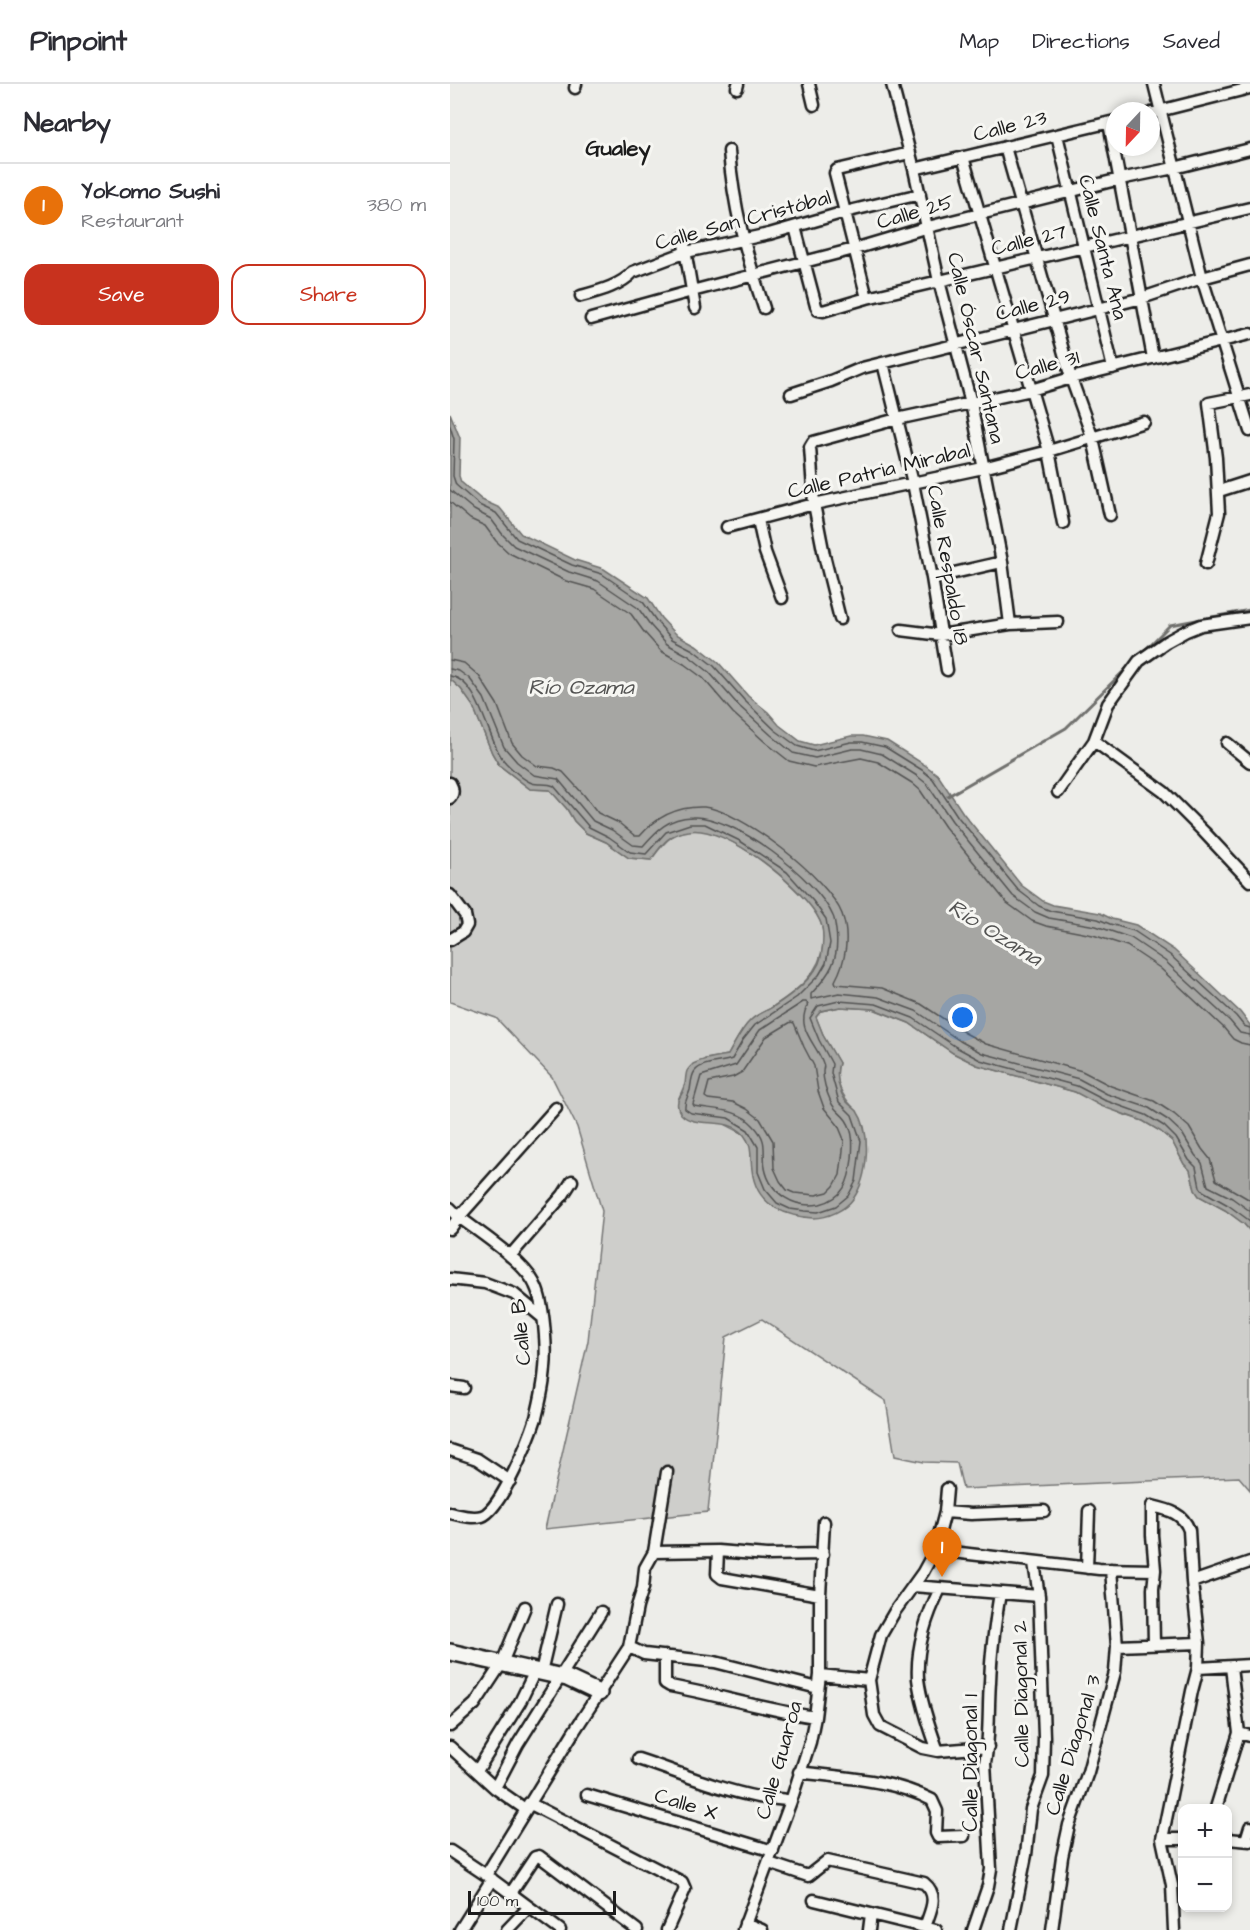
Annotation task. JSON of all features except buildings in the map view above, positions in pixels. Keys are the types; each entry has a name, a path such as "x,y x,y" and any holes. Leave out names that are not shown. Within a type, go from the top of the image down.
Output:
{"main road":[{"path":"450,1652 561,1676 599,1692"}],"street":[{"path":"809,84 814,105"},
{"name":"Calle Óscar Santana","path":"892,84 920,194 939,282 971,403 1002,562 1010,624"},
{"path":"1154,84 1155,102"},
{"path":"1160,110 1250,88"},
{"name":"Calle 23","path":"914,169 1106,123"},
{"path":"1160,124 1174,168 1202,278 1222,341 1245,396 1250,431"},
{"name":"Calle Santa Ana","path":"1056,135 1113,368"},
{"path":"1005,147 1071,378 1093,439 1110,514"},
{"name":"Calle 25","path":"591,319 1021,203 1250,149"},
{"path":"729,151 733,191 743,240 764,308"},
{"path":"867,298 835,174 837,170 909,153"},
{"path":"1117,156 1153,358"},
{"path":"963,158 1049,451 1063,523"},
{"name":"Calle San Cristóbal","path":"581,296 606,288 629,277 633,272 686,252 743,240 920,194"},
{"name":"Calle 27","path":"804,262 818,310 823,310 1083,246 1250,208"},
{"path":"795,227 804,262"},
{"path":"683,238 695,308"},
{"name":"Calle 29","path":"791,394 862,368 1142,298 1250,265"},
{"name":"Calle 31","path":"814,504 810,447 818,440 897,419 1031,390 1250,334"},
{"name":"Calle Respaldo 18","path":"883,363 913,483 947,670"},
{"path":"1206,564 1218,521 1219,491 1209,405 1211,402 1245,396"},
{"name":"Calle Patria Mirabal","path":"727,527 814,504 983,468 1093,439 1144,422"},
{"path":"1219,491 1250,481"},
{"path":"814,504 840,619"},
{"path":"758,520 765,552 782,598"},
{"path":"932,578 1002,562"},
{"path":"1058,792 1094,741 1108,704 1139,661 1166,642 1201,625 1250,618"},
{"path":"901,630 941,635 1010,624 1058,622"},
{"path":"1094,741 1164,792 1250,881"},
{"path":"1227,743 1250,762"},
{"path":"450,783 453,793 450,798"},
{"path":"450,895 465,915 467,925 463,932 450,940"},
{"path":"450,1229 556,1108"},
{"path":"510,1256 563,1195 572,1181"},
{"name":"Calle B","path":"450,1208 520,1265 536,1286 543,1318 545,1368 536,1418 510,1481 496,1503 484,1515 474,1517 450,1513"},
{"path":"450,1279 485,1283 514,1294 543,1318"},
{"path":"450,1386 464,1388"},
{"path":"450,1450 477,1459 510,1481"},
{"path":"460,1930 527,1806 629,1647 643,1588 645,1568 654,1552 667,1472"},
{"path":"947,1490 945,1512 935,1550 881,1635 869,1680 874,1715 880,1726 923,1748 938,1751 988,1747"},
{"path":"1154,1644 1155,1570 1152,1506 1172,1511 1181,1517 1189,1530 1199,1643 1198,1668 1162,1839 1172,1885 1174,1930"},
{"path":"945,1512 971,1514 1044,1511"},
{"path":"1087,1568 1089,1511"},
{"name":"Calle Guaroa","path":"744,1926 791,1801 810,1742 815,1717 820,1675 820,1595 824,1522"},
{"path":"935,1550 1087,1568 1155,1570"},
{"path":"718,1551 717,1574 722,1578 820,1595"},
{"path":"654,1552 822,1554"},
{"path":"1192,1582 1250,1562"},
{"name":"Calle Diagonal 2","path":"1011,1930 1026,1856 1031,1809 1042,1776 1044,1737 1039,1596 1034,1563"},
{"name":"Calle Diagonal 3","path":"1052,1930 1067,1836 1105,1716 1116,1672 1117,1646 1110,1569"},
{"path":"913,1586 1039,1596"},
{"path":"938,1751 918,1679 920,1645 928,1613 940,1589"},
{"name":"Calle Diagonal 1","path":"973,1930 988,1886 991,1869 985,1762 988,1747 989,1683 1000,1593"},
{"path":"477,1771 538,1672 557,1604"},
{"path":"450,1726 475,1704 502,1663 525,1607"},
{"path":"495,1788 518,1744 601,1612"},
{"path":"1117,1646 1199,1643"},
{"path":"629,1647 644,1653 715,1662 818,1688"},
{"path":"665,1656 665,1683 670,1686 722,1696 784,1713 815,1717"},
{"path":"1198,1668 1250,1665"},
{"path":"1218,1804 1245,1734 1231,1666"},
{"path":"820,1675 869,1680"},
{"path":"450,1747 495,1788 682,1882 685,1889 667,1930"},
{"path":"638,1760 716,1786 761,1798 775,1797 791,1801"},
{"path":"799,1773 881,1782 915,1791 932,1800 937,1812 936,1833 938,1838 964,1836"},
{"name":"Calle X","path":"587,1795 773,1851"},
{"path":"1232,1839 1248,1840 1250,1827"},
{"path":"1162,1839 1178,1839"},
{"path":"450,1851 511,1893 557,1929"},
{"path":"511,1893 535,1857 539,1856 637,1930"},
{"path":"769,1863 808,1876 827,1861 924,1883 934,1895 931,1929 814,1900"},
{"path":"507,1930 529,1907"},
{"path":"868,1930 871,1914"},
{"path":"744,1926 762,1930"}],"shaded area":[{"path":"450,679 461,689 473,706 499,765 530,789 550,790 586,833 606,842 629,858 651,860 666,841 686,830 703,830 717,834 769,866 786,880 812,908 823,929 821,954 813,972 791,994 751,1020 728,1055 705,1059 685,1084 678,1100 744,1134 752,1148 751,1160 857,1111 841,1090 837,1077 839,1063 816,1017 821,1011 840,1007 873,1009 909,1023 953,1053 977,1065 1075,1092 1143,1121 1172,1141 1184,1164 1190,1169 1195,1190 1199,1196 1225,1210 1250,1231 1250,1490 1239,1477 963,1489 957,1463 924,1462 895,1456 886,1401 762,1319 726,1337 708,1512 545,1529 588,1341 602,1211 577,1127 552,1077 496,1018 450,1002"}],"water":[{"name":"Río Ozama","path":"450,413 460,438 459,476 461,482 482,500 500,508 521,534 575,560 604,569 648,598 661,618 676,634 696,645 718,662 748,696 800,741 814,745 851,736 863,736 887,741 925,765 938,775 963,813 1021,885 1043,901 1053,905 1100,913 1112,919 1136,925 1174,950 1240,1012 1250,1025 1250,1231 1225,1210 1199,1196 1195,1190 1190,1170 1184,1164 1172,1141 1160,1131 1143,1121 1101,1106 1075,1092 977,1065 953,1053 909,1023 874,1009 840,1007 821,1011 816,1017 839,1063 838,1084 842,1094 857,1111 865,1131 865,1168 853,1199 836,1213 814,1218 792,1215 765,1200 755,1182 750,1147 744,1135 730,1126 687,1119 681,1114 678,1101 684,1089 687,1071 693,1064 728,1055 751,1020 788,997 809,978 822,953 822,925 799,892 782,877 763,861 723,838 704,832 682,832 666,841 651,860 629,858 606,842 586,833 550,790 530,789 499,765 473,706 461,689 450,679"}],"waterway":[{"path":"1142,653 1170,625 1250,610"},
{"path":"948,796 1066,728 1133,662"}],"place":[{"name":"Yokomo Sushi","path":"942,1577"}],"district":[{"name":"Gualey","path":"618,148"}]}
